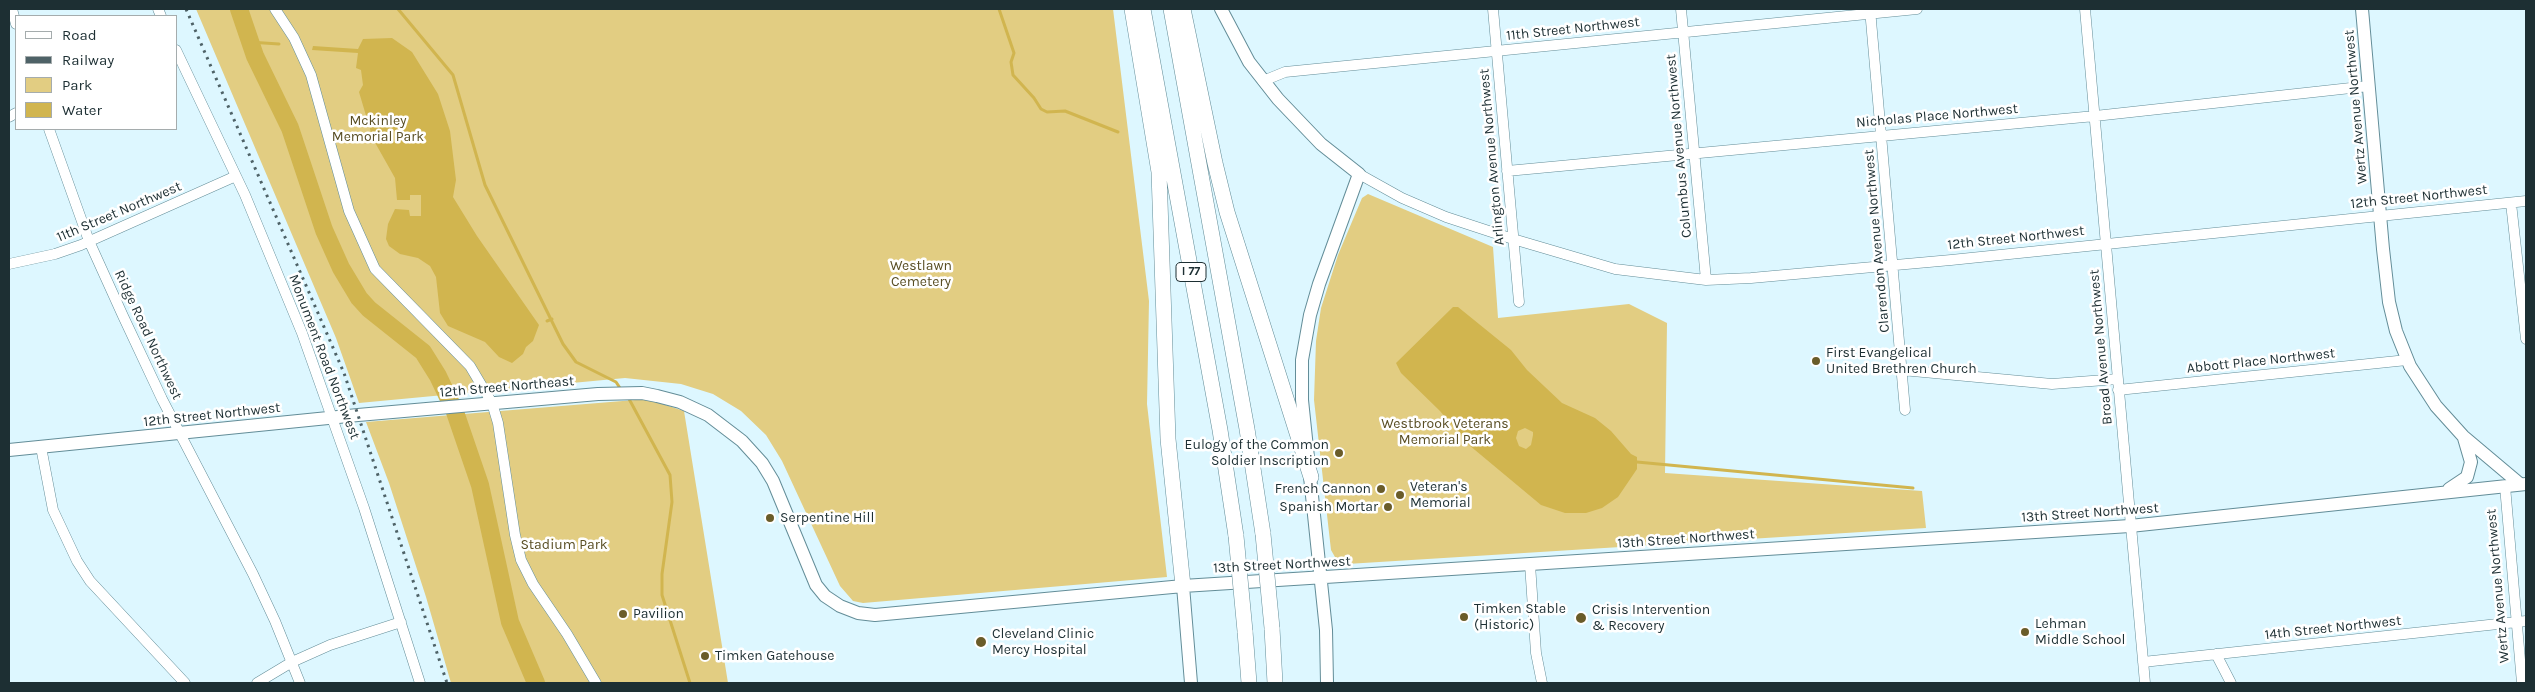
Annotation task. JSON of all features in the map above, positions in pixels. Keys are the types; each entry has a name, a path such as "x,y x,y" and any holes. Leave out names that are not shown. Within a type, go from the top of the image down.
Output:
{"highway":[{"path":"1132,9 1159,172 1168,439 1183,586"},
{"name":"I 77","path":"1143,9 1218,421 1236,536 1249,683"},
{"name":"I 77","path":"1171,9 1247,429 1263,534 1275,683"},
{"path":"1183,9 1212,154 1228,212 1310,477"}],"main road":[{"path":"1221,9 1250,62 1264,81 1310,133 1359,174 1319,284 1305,337 1302,400 1326,630 1327,683"},
{"name":"Wertz Avenue Northwest","path":"2362,9 2391,310 2407,360 2427,394 2463,436 2524,485"},
{"name":"12th Street Northeast","path":"419,409 598,394 642,393 693,407 720,423 742,441 762,463 773,480 812,580 825,596 847,610"},
{"name":"12th Street Northwest","path":"9,450 419,409"},
{"path":"2443,492 2461,483 2467,476 2471,462 2463,436"},
{"name":"13th Street Northwest","path":"847,610 875,615 1183,586 2130,526 2524,485"},
{"path":"1183,586 1191,683"}],"street":[{"path":"275,9 294,38 311,75 349,211 375,269 459,353 480,380 486,404 498,422 513,526 521,560 533,584 567,634 596,683"},
{"name":"Arlington Avenue Northwest","path":"1493,9 1519,302"},
{"name":"Columbus Avenue Northwest","path":"1681,9 1706,280"},
{"name":"11th Street Northwest","path":"1264,81 1286,72 1871,11 1916,9"},
{"name":"Broad Avenue Northwest","path":"2085,9 2145,683"},
{"name":"Clarendon Avenue Northwest","path":"1871,11 1905,410"},
{"name":"Monument Road Northwest","path":"178,54 236,176 302,333 333,417 420,683"},
{"name":"Nicholas Place Northwest","path":"1507,171 2094,116 2369,86"},
{"name":"Ridge Road Northwest","path":"49,130 89,241 158,391 253,574 300,683"},
{"name":"12th Street Northwest","path":"1359,174 1402,198 1446,217 1513,239 1615,269 1659,276 1706,280 1892,266 2526,201"},
{"name":"11th Street Northwest","path":"9,264 54,254 89,241 236,176"},
{"path":"2511,203 2526,339"},
{"name":"Abbott Place Northwest","path":"2118,390 2407,360"},
{"path":"1902,370 2052,384 2118,379"},
{"path":"41,447 54,510 77,561 96,588 185,683"},
{"name":"Wertz Avenue Northwest","path":"2505,486 2521,622 2522,683"},
{"path":"1530,564 1534,638 1542,683"},
{"path":"257,683 292,662 351,638 401,622"},
{"name":"14th Street Northwest","path":"2143,662 2521,622"},
{"path":"2216,654 2231,683"}],"green space":[{"name":"Westlawn Cemetery","path":"196,9 1113,9 1149,301 1147,404 1167,577 863,603 853,601 840,586 782,461 766,435 741,411 713,394 681,384 625,378 359,403 336,338"},
{"name":"Westbrook Veterans Memorial Park","path":"1368,194 1493,247 1498,318 1629,304 1667,323 1665,473 1922,491 1926,528 1347,564 1346,560 1335,557 1331,550 1314,400 1316,341 1321,308 1338,255 1362,198"},
{"name":"Stadium Park","path":"647,399 684,411 728,683 451,683 426,597 389,483 366,422"}],"water":[{"path":"392,38 412,52 438,94 450,131 456,180 453,197 477,236 539,325 533,341 526,347 523,354 512,363 499,357 485,342 448,326 440,313 436,277 430,266 418,258 400,254 389,246 386,239 388,224 395,209 409,210 410,216 421,216 421,195 410,195 410,200 397,200 395,178 373,139 359,92 363,85 361,70 356,68 358,53 312,50 313,46 358,49 363,39"},
{"path":"1453,307 1458,307 1511,350 1527,370 1562,403 1595,418 1611,431 1631,454 1637,457 1637,469 1618,497 1602,508 1586,513 1565,513 1541,505 1469,445 1440,411 1401,373 1396,363","holes":["1525,428 1533,432 1531,445 1526,449 1519,446 1516,438 1518,431"]}],"waterway":[{"path":"239,9 255,56 290,128 324,230 341,268 359,298 369,309 423,352 438,376 455,412 480,485 510,622 536,683"},
{"path":"398,9 453,75 485,185 563,344 576,362 616,382 622,391"},
{"path":"999,9 1014,53 1011,62 1013,75 1034,98 1041,109 1047,112 1065,111 1118,132"},
{"path":"249,42 279,44"},
{"path":"547,321 552,319"},
{"path":"628,397 670,475 672,502 662,574 662,595 690,683"},
{"path":"1637,462 1913,488"}],"railway":[{"path":"186,9 344,373 447,683"}],"place":[{"name":"First Evangelical United Brethren Church","path":"1816,361"},
{"name":"Eulogy of the Common Soldier Inscription","path":"1339,453"},
{"name":"French Cannon","path":"1381,489"},
{"name":"Veteran's Memorial","path":"1400,495"},
{"name":"Spanish Mortar","path":"1388,507"},
{"name":"Serpentine Hill","path":"770,518"},
{"name":"Pavilion","path":"623,614"},
{"name":"Timken Stable (Historic)","path":"1464,617"},
{"name":"Crisis Intervention & Recovery","path":"1581,618"},
{"name":"Lehman Middle School","path":"2025,632"},
{"name":"Cleveland Clinic Mercy Hospital","path":"981,642"},
{"name":"Timken Gatehouse","path":"705,656"}],"park label":[{"name":"Mckinley Memorial Park","path":"378,130"}]}
